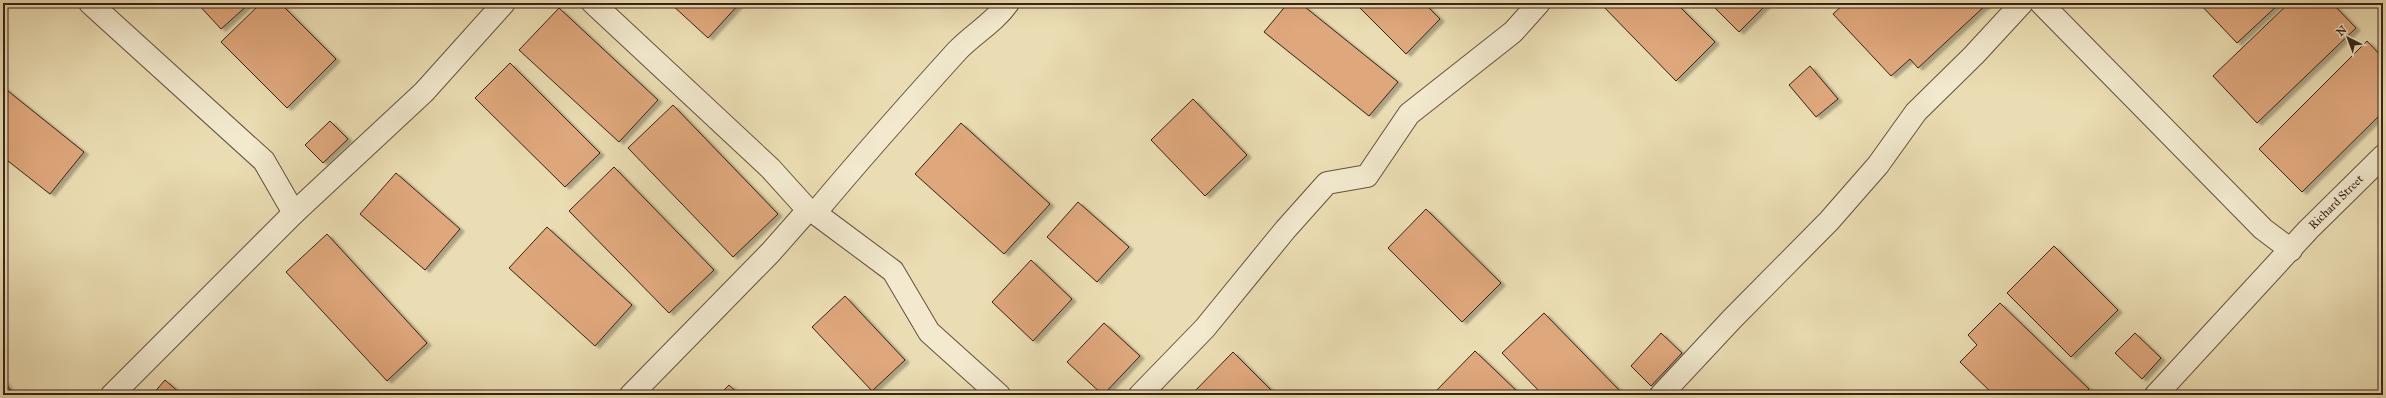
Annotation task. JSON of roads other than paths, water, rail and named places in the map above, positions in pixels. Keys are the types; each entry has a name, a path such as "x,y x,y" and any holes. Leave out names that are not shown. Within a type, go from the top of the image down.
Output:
{"street":[{"path":"90,3 264,161 294,213"},
{"path":"112,395 294,213 424,92 504,3"},
{"path":"594,3 770,168 812,212 893,271 929,332 999,395"},
{"path":"631,395 812,212 954,55 1000,14 1008,3"},
{"path":"1140,395 1205,328 1286,230 1327,184 1367,176 1409,114 1513,32 1539,3"},
{"path":"1661,395 1732,319 1830,221 1878,165 1916,112 1974,55 2022,3"},
{"path":"2041,3 2263,229 2291,250"},
{"name":"Richard Street","path":"2156,395 2291,250 2383,156"}]}
